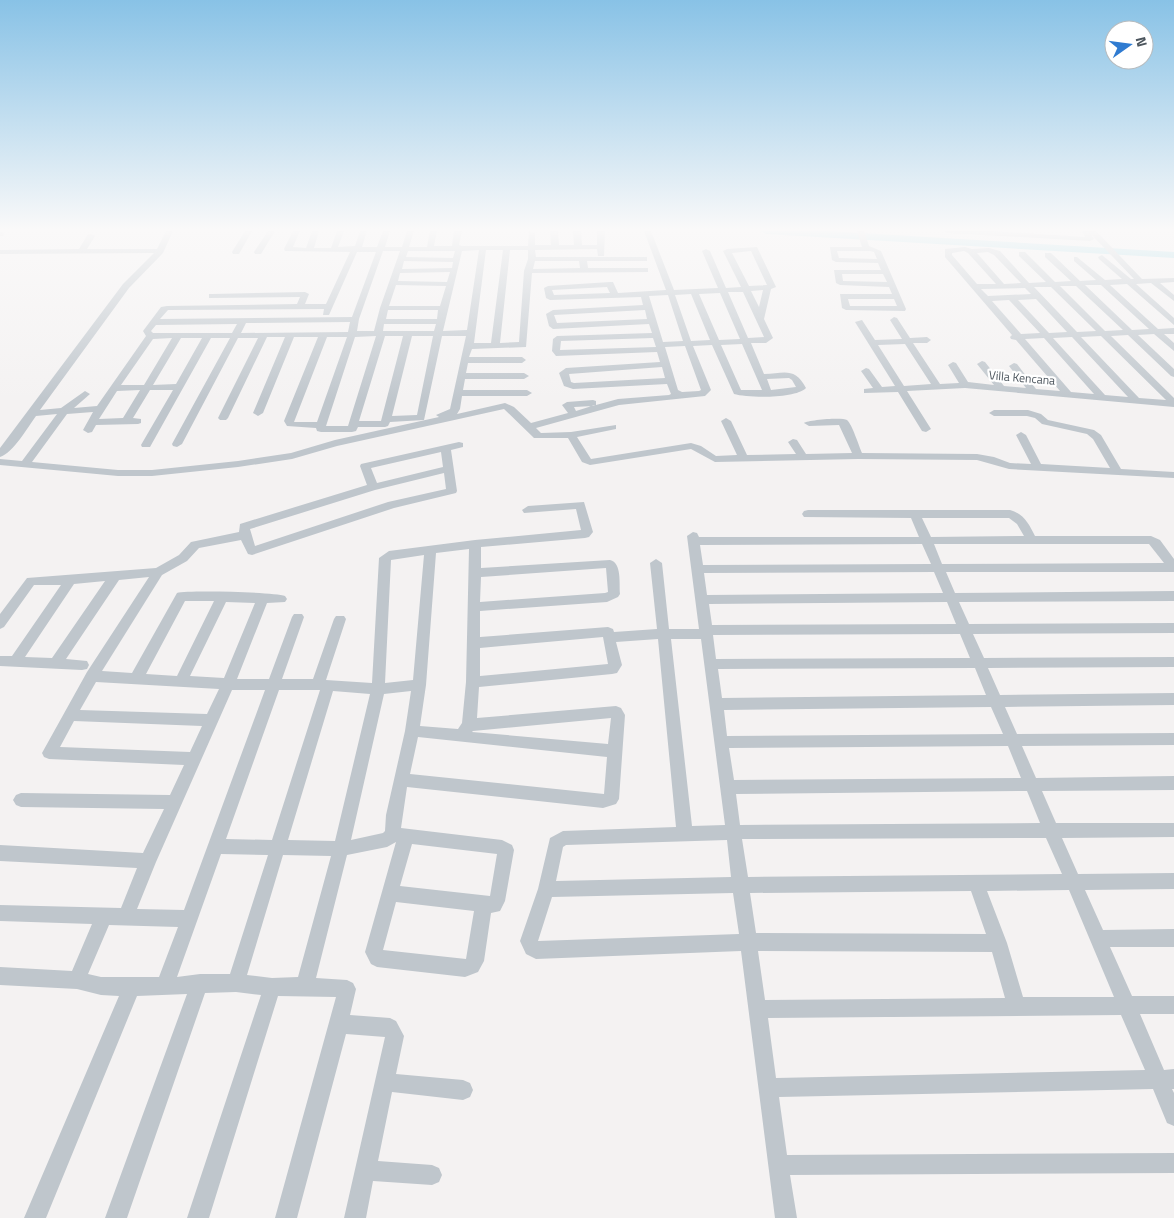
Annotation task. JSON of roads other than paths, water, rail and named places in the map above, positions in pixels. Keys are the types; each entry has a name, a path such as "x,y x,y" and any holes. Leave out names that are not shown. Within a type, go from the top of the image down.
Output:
{"street":[{"path":"0,454 13,440 125,288"},
{"path":"321,424 294,425 290,424 289,421 321,334 328,306 337,288"},
{"path":"366,288 321,424 321,429 352,429 380,334 380,322 391,288"},
{"path":"420,418 443,308 451,288"},
{"path":"386,419 420,418 453,412 464,360 469,346 477,288"},
{"path":"495,346 502,288"},
{"path":"458,393 528,397 522,360 527,288"},
{"path":"550,288 548,288 550,298 767,289 760,318"},
{"path":"612,288 615,296"},
{"path":"644,294 672,390 677,394 702,394 706,390 668,288"},
{"path":"892,288 902,309 846,308 843,296 896,297"},
{"path":"975,288 1068,394"},
{"path":"1031,288 1137,401"},
{"path":"1056,288 1174,404"},
{"path":"1083,288 1174,374"},
{"path":"1110,288 1174,348"},
{"path":"1136,288 1174,322"},
{"path":"1161,288 1174,299"},
{"path":"657,335 558,339 556,340 556,351 559,354 769,338 746,289"},
{"path":"722,290 768,393"},
{"path":"694,292 737,392 744,394 768,393 796,391 801,388 796,378 790,375 761,377"},
{"path":"212,296 304,293 300,306"},
{"path":"985,299 1038,296"},
{"path":"1012,298 1103,398"},
{"path":"150,336 147,331 164,309 167,308 328,306"},
{"path":"649,307 553,312 550,314 553,326 653,320"},
{"path":"384,308 443,308"},
{"path":"154,322 355,319"},
{"path":"894,320 937,387"},
{"path":"177,444 243,322"},
{"path":"380,322 441,322"},
{"path":"859,322 926,429"},
{"path":"1016,337 1174,331"},
{"path":"150,336 470,333"},
{"path":"258,413 292,334"},
{"path":"353,424 385,424 408,334"},
{"path":"223,418 264,335"},
{"path":"138,421 91,426 100,409 150,336"},
{"path":"126,421 178,336"},
{"path":"146,445 208,336"},
{"path":"871,343 927,340"},
{"path":"469,346 523,345"},
{"path":"464,360 522,360"},
{"path":"665,364 570,370 564,373 567,384 573,386 670,381"},
{"path":"982,364 1001,388"},
{"path":"953,365 965,385"},
{"path":"1014,366 1033,391"},
{"path":"866,371 879,390"},
{"path":"461,376 524,376"},
{"name":"Villa Kencana","path":"868,391 965,385 1174,404"},
{"path":"116,388 178,387"},
{"path":"25,464 65,410 84,394"},
{"path":"528,427 618,402 672,398 677,394"},
{"path":"0,462 75,470 152,473 238,464 292,456 335,443 505,406 511,409 528,427 541,436 571,435 612,427"},
{"path":"32,413 100,409"},
{"path":"994,413 1028,413 1038,416 1045,422 1090,432 1097,437 1117,471"},
{"path":"726,421 743,458"},
{"path":"809,423 843,422 858,456"},
{"path":"571,435 586,460 590,462 691,446 697,447 708,457 715,460 858,456 977,457 990,459 1009,466 1174,475"},
{"path":"1021,435 1038,468"},
{"path":"0,439 13,440"},
{"path":"793,442 802,457"},
{"path":"373,487 366,466 459,445"},
{"path":"446,448 449,469 452,491 392,505 252,551 245,535 244,527 373,487 449,469"},
{"path":"305,986 378,689 385,558 390,555 475,544 585,534 587,532 580,505 528,510"},
{"path":"808,514 916,516 1010,514 1022,520 1032,541"},
{"path":"916,516 1127,1005 1166,1080 1174,1116"},
{"path":"0,624 30,581 70,580 158,572 189,554 195,545 245,535"},
{"path":"786,1218 693,538 927,541 1151,540 1156,543 1174,567"},
{"path":"475,544 473,682 465,730 469,738 615,751"},
{"path":"430,550 420,686 394,815 399,834 389,893 374,952 377,958 465,968 472,966 475,961 484,904"},
{"path":"656,563 685,834"},
{"path":"475,573 610,564 612,566 614,590 614,594 607,597 475,607"},
{"path":"697,569 1174,567"},
{"path":"158,572 92,676 49,753 194,759"},
{"path":"55,665 115,576"},
{"path":"15,662 70,580"},
{"path":"136,679 181,596 280,599"},
{"path":"702,600 1174,596"},
{"path":"181,681 222,597"},
{"path":"125,918 148,861 210,720 228,684 264,598"},
{"path":"165,986 298,617"},
{"path":"236,983 323,685 340,619"},
{"path":"609,637 706,632 1174,628"},
{"path":"473,682 612,670 615,665 608,632 474,643"},
{"path":"0,661 82,665"},
{"path":"710,664 1174,662"},
{"path":"92,676 228,684 323,685 378,689 420,686"},
{"path":"716,704 1174,699"},
{"path":"402,780 603,801 611,799 618,715 613,712 465,730 412,731"},
{"path":"70,715 210,720"},
{"path":"720,742 1174,739"},
{"path":"726,787 1032,786 1174,783"},
{"path":"21,800 175,802"},
{"path":"998,943 748,942 536,950 532,948 529,941 546,889 556,843 563,838 734,832 1174,830"},
{"path":"216,846 276,849 340,849 387,840 399,834 502,847 506,850 497,902 494,905 389,893"},
{"path":"0,852 148,861"},
{"path":"546,889 740,885 1174,882"},
{"path":"976,883 998,943 1017,1006"},
{"path":"0,913 189,919"},
{"path":"77,980 104,917"},
{"path":"1098,939 1174,938"},
{"path":"0,976 77,980 100,986 132,987 236,983 272,987 305,986 347,990 286,1218"},
{"path":"116,1218 200,983"},
{"path":"35,1218 132,987"},
{"path":"198,1218 272,987"},
{"path":"757,1009 1174,1005"},
{"path":"339,1024 386,1026 390,1027 395,1036 355,1218"},
{"path":"768,1088 1166,1080"},
{"path":"385,1082 463,1090"},
{"path":"778,1165 1174,1163"},
{"path":"366,1170 432,1175"}]}
